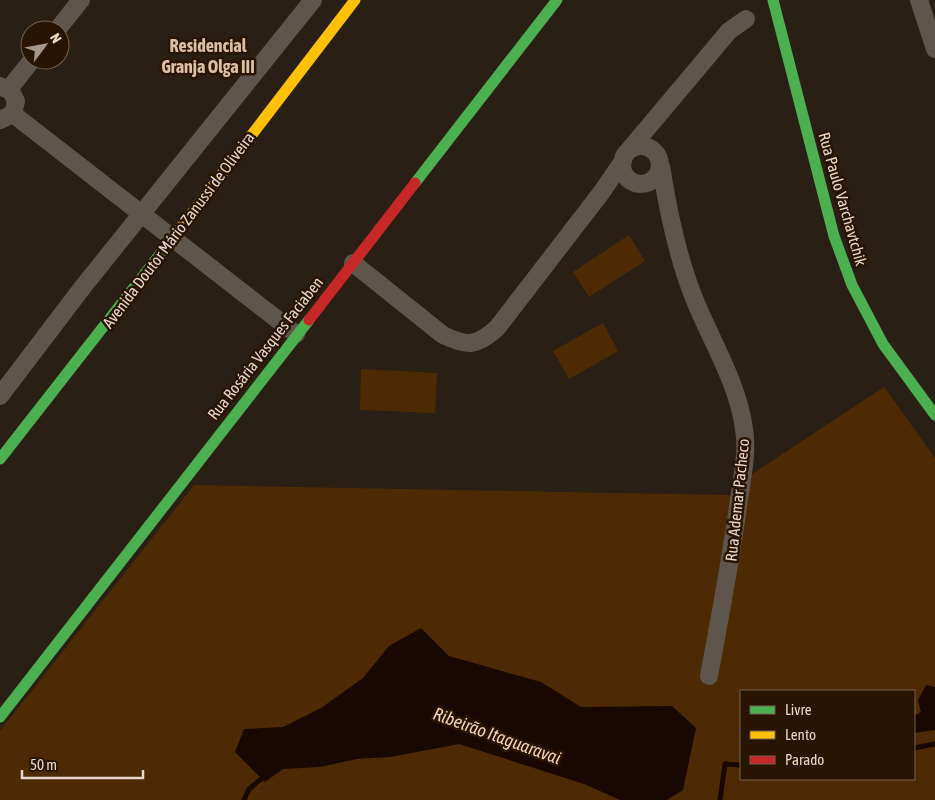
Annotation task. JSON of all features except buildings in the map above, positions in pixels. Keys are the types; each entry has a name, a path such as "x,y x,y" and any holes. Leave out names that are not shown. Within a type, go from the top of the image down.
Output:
{"street":[{"path":"64,20 81,0"},
{"path":"0,396 82,288 142,216 313,0"},
{"name":"Avenida Doutor Mário Zanussi de Oliveira","path":"0,458 116,313 171,238 355,0"},
{"name":"Rua Rosária Vasques Faciaben","path":"0,716 557,0"},
{"name":"Rua Paulo Varchavtchik","path":"773,0 834,236 852,285 882,344 935,416"},
{"path":"919,0 935,49"},
{"path":"353,263 443,335 460,344 484,340 497,328 601,193 626,156 729,31 746,19"},
{"path":"22,70 4,88 16,101 6,117 142,216 296,334"},
{"name":"Rua Ademar Pacheco","path":"659,116 656,139 669,215 682,265 694,299 721,358 739,405 746,449 730,572 709,676"},
{"path":"601,193 618,183 639,183 656,178 660,163 653,150 647,146 634,147 626,156 624,174 639,183"},
{"name":"Rua Ademar Pacheco","path":"639,183 660,196 669,215"}],"shaded area":[{"path":"629,235 645,261 589,297 573,272"},
{"path":"603,323 618,351 569,379 553,351"},
{"path":"361,369 437,373 435,413 360,410"},
{"path":"884,387 935,458 935,800 0,800 0,731 194,485 727,495 746,498 749,476"}],"water":[{"path":"421,628 449,656 541,682 581,707 672,706 696,728 683,790 667,800 620,800 584,784 459,744 390,757 357,759 320,767 283,769 265,782 235,752 244,729 283,727 321,708 363,678 389,646"},
{"path":"926,685 935,687 935,730 915,733 915,715 921,712 918,700"}],"waterway":[{"name":"Ribeirão Itaguaravai","path":"915,748 935,744"},
{"name":"Ribeirão Itaguaravai","path":"720,800 725,764 740,765"},
{"name":"Ribeirão Itaguaravai","path":"244,800 249,789 266,775"}],"traffic: fast":[{"path":"415,183 557,0"},
{"path":"773,0 834,236 852,285 883,344 935,415"},
{"path":"0,459 175,235"},
{"path":"0,717 309,320"}],"traffic: slow":[{"path":"175,235 355,0"}],"traffic: jam":[{"path":"309,320 415,183"}],"district":[{"name":"Residencial Granja Olga III","path":"208,56"}]}
